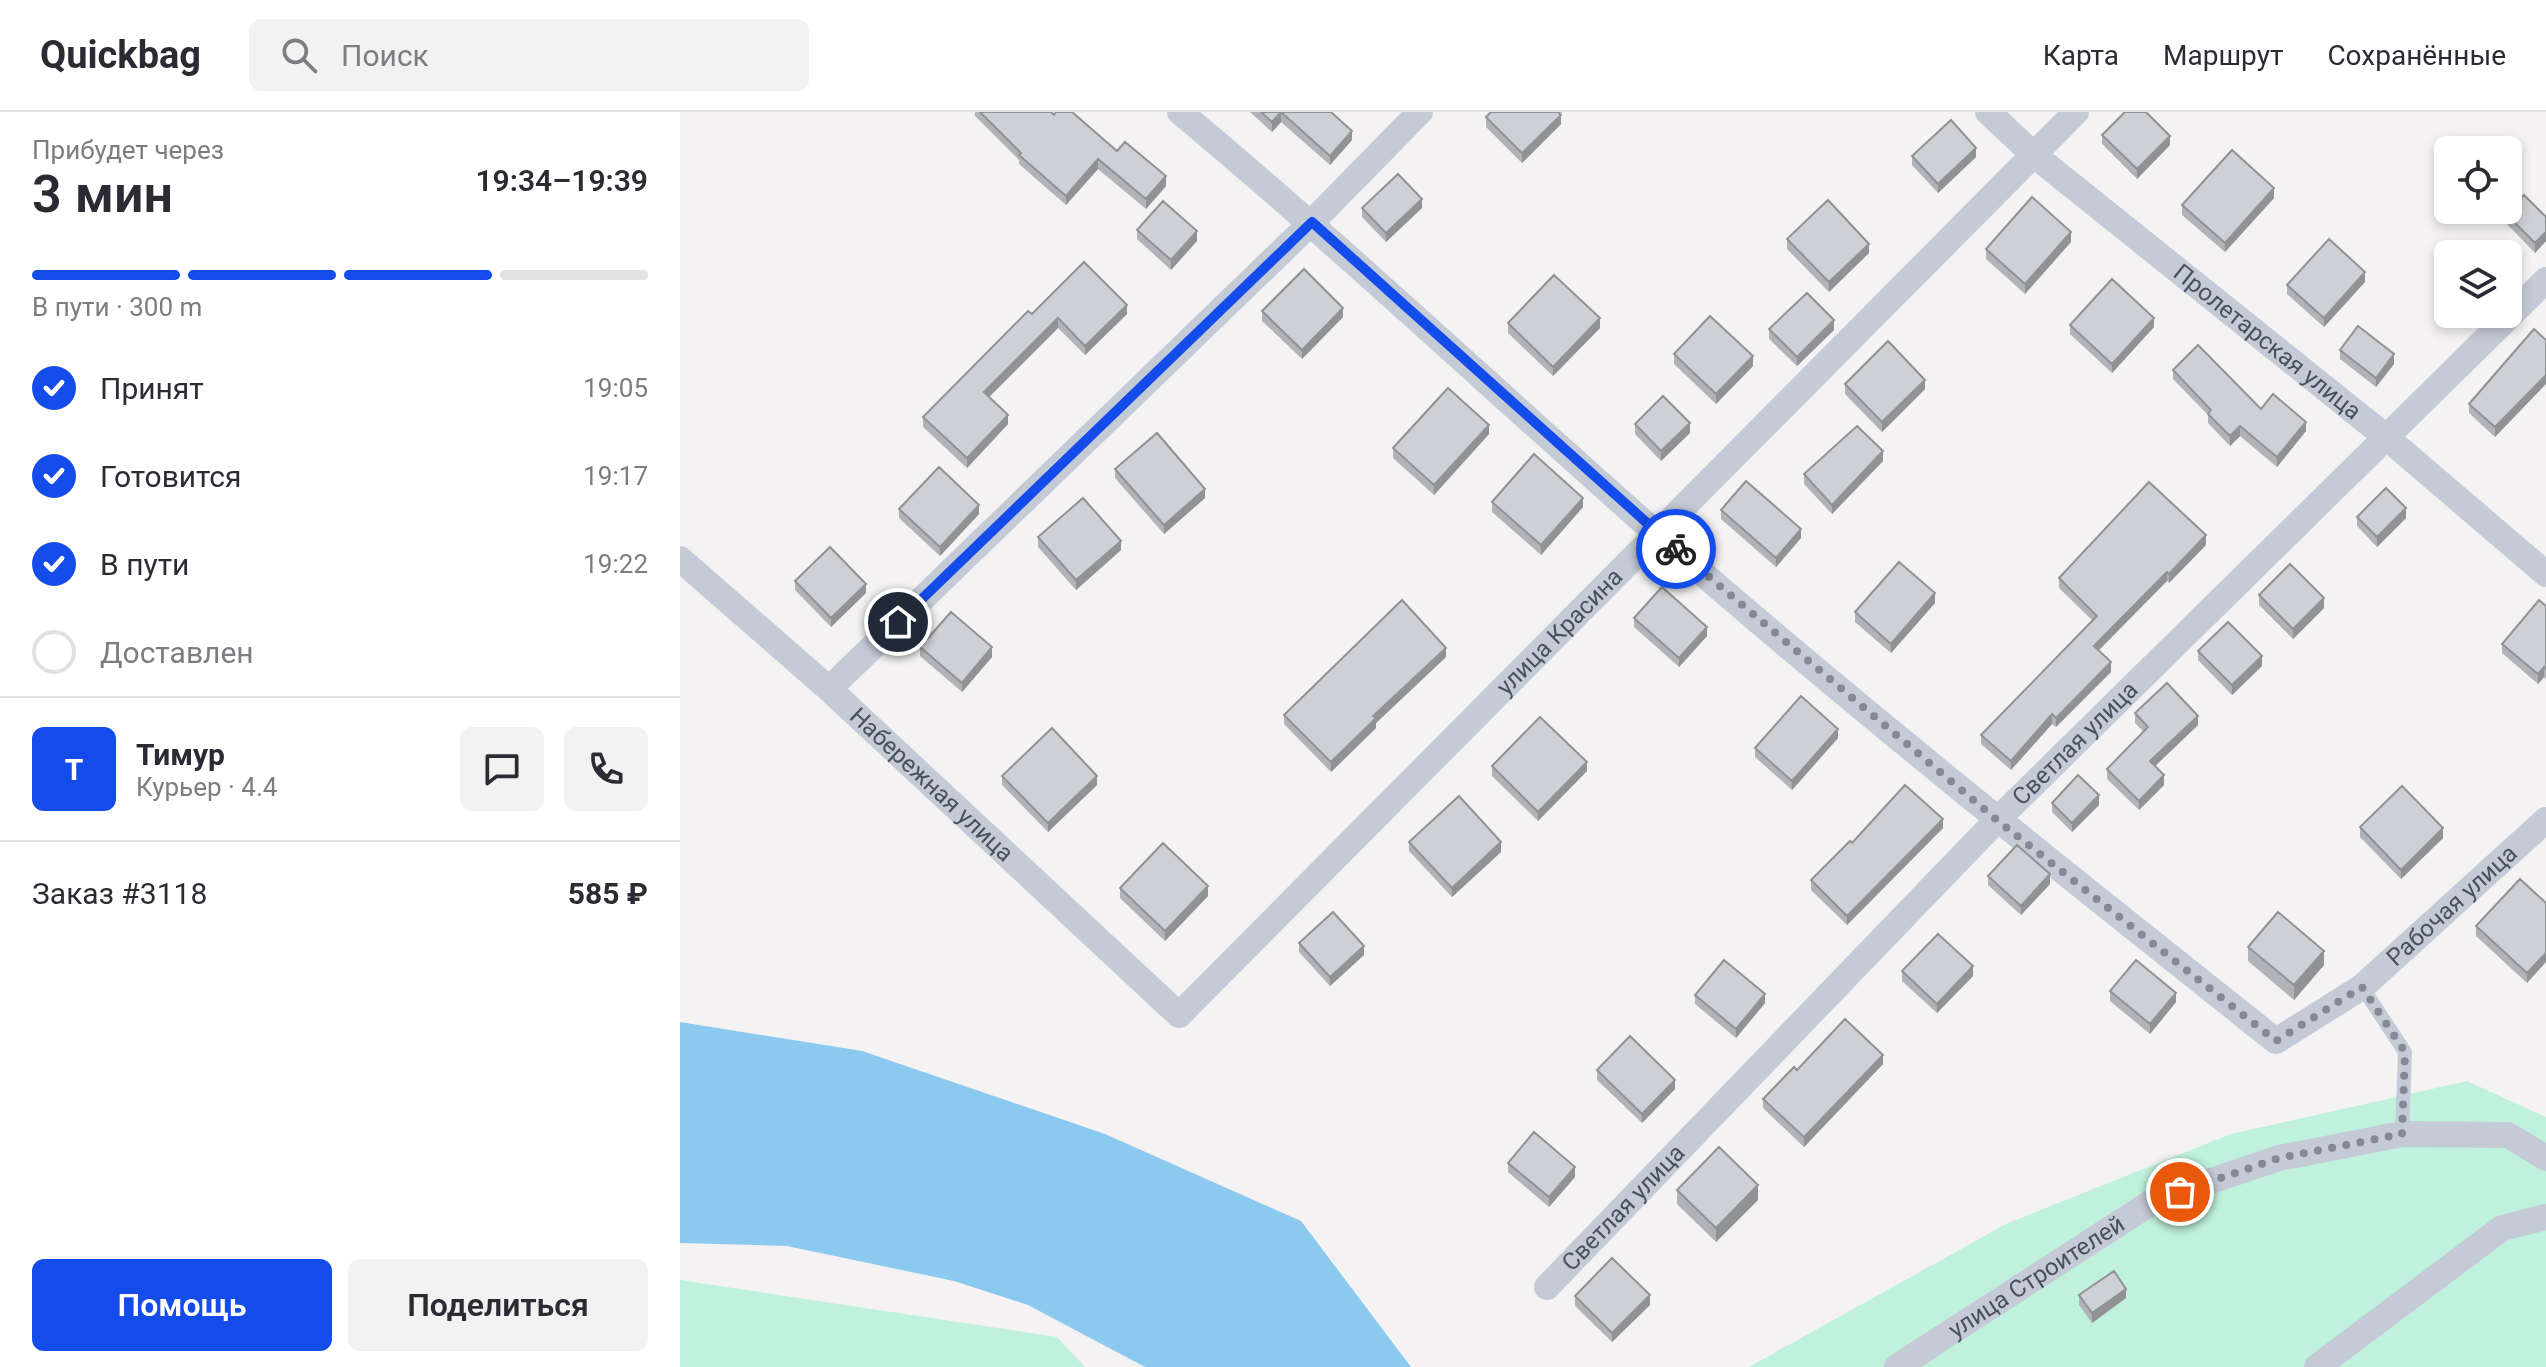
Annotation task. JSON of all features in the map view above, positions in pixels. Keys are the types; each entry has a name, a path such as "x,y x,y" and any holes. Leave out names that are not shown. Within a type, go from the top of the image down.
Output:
{"street":[{"path":"1180,112 1312,222 1657,534 1997,820"},
{"path":"829,689 1312,222 1420,112"},
{"name":"Пролетарская улица","path":"1988,112 2034,155 2386,437 2546,574"},
{"name":"улица Красина","path":"1179,1015 2076,112"},
{"name":"Светлая улица","path":"1547,1287 1997,820 2546,280"},
{"name":"Набережная улица","path":"680,559 829,689 1179,1015"},
{"name":"Рабочая улица","path":"1997,820 2276,1041 2362,987 2546,820"},
{"name":"улица Строителей","path":"1897,1367 2155,1200 2279,1158 2402,1134 2508,1135 2546,1158"},
{"path":"2317,1367 2502,1228 2546,1217"}],"lane":[{"path":"2362,987 2405,1052 2402,1134"}],"green space":[{"path":"2467,1081 2546,1117 2546,1367 1749,1367 2006,1224 2231,1134"},
{"path":"680,1280 1057,1337 1085,1367 680,1367"}],"water":[{"path":"680,1022 862,1051 1105,1134 1301,1221 1411,1367 1145,1367 1028,1305 954,1281 787,1246 680,1243"}],"building":[{"path":"980,112 1051,112 1054,115 1056,112 1072,112 1117,151 1125,142 1166,176 1146,199 1098,159 1066,196 1019,155 1021,153"},
{"path":"1261,112 1281,112 1272,122"},
{"path":"1281,112 1331,112 1352,131 1330,156"},
{"path":"1491,112 1558,112 1561,115 1522,153 1486,117"},
{"path":"2125,112 2146,112 2170,136 2137,169 2102,135"},
{"path":"1951,120 1976,148 1938,184 1912,156"},
{"path":"2232,150 2274,188 2225,243 2182,205"},
{"path":"1398,174 1422,199 1386,233 1362,208"},
{"path":"2524,195 2546,217 2546,232 2535,243 2516,224 2522,224"},
{"path":"2032,197 2071,232 2025,284 1986,249"},
{"path":"1828,200 1869,244 1829,282 1787,239"},
{"path":"1163,201 1197,231 1171,260 1137,230"},
{"path":"2329,239 2365,272 2324,318 2287,285"},
{"path":"1084,262 1127,305 1085,346 1058,318 984,392 1008,415 967,458 923,417 1028,311 1032,314"},
{"path":"1304,269 1343,308 1302,350 1262,311"},
{"path":"1554,275 1600,318 1553,367 1508,323"},
{"path":"2112,279 2154,318 2112,364 2070,325"},
{"path":"1807,293 1834,320 1797,357 1769,329"},
{"path":"1710,316 1753,356 1716,394 1674,354"},
{"path":"2358,326 2394,354 2376,378 2340,350"},
{"path":"2534,329 2546,340 2546,375 2495,427 2469,404"},
{"path":"1888,341 1925,380 1882,422 1845,384"},
{"path":"2198,345 2261,409 2273,394 2306,422 2277,457 2240,426 2230,436 2208,414 2211,410 2173,370"},
{"path":"1448,388 1489,425 1434,485 1393,448"},
{"path":"1663,396 1690,423 1661,451 1635,424"},
{"path":"1857,426 1883,451 1832,505 1804,474"},
{"path":"1157,433 1205,489 1164,525 1115,469"},
{"path":"1534,454 1583,498 1541,545 1492,502"},
{"path":"939,467 979,505 940,547 899,509"},
{"path":"1746,481 1801,529 1776,558 1721,510"},
{"path":"2149,482 2206,535 2094,646 2111,662 2056,718 2052,714 2011,761 1981,735 2097,616 2059,578"},
{"path":"2386,488 2406,508 2377,537 2357,517"},
{"path":"1083,498 1121,541 1076,580 1038,537"},
{"path":"830,547 866,584 831,618 795,581"},
{"path":"1899,562 1935,593 1891,644 1855,612"},
{"path":"2290,564 2324,598 2293,629 2259,595"},
{"path":"1662,587 1707,627 1679,658 1634,618"},
{"path":"1402,600 1446,648 1373,716 1376,718 1331,762 1284,715"},
{"path":"2539,600 2546,606 2546,669 2544,667 2538,674 2502,644"},
{"path":"951,612 992,647 962,683 920,647"},
{"path":"2228,622 2262,656 2232,685 2198,651"},
{"path":"2167,683 2198,716 2150,761 2164,775 2139,801 2107,769 2148,727 2135,713"},
{"path":"1801,696 1838,729 1792,781 1755,748"},
{"path":"1540,717 1587,762 1538,812 1492,766"},
{"path":"1052,728 1097,776 1048,823 1002,776"},
{"path":"2078,775 2099,795 2072,823 2052,803"},
{"path":"1905,785 1943,819 1847,916 1811,880 1850,841 1852,843"},
{"path":"2402,786 2443,828 2401,870 2360,827"},
{"path":"1459,796 1501,842 1452,888 1409,842"},
{"path":"1163,843 1208,886 1165,931 1120,888"},
{"path":"2017,845 2050,874 2021,906 1988,876"},
{"path":"2520,879 2546,903 2546,953 2527,973 2476,926"},
{"path":"1333,912 1364,946 1330,977 1299,943"},
{"path":"2278,912 2324,951 2294,985 2248,947"},
{"path":"1938,934 1973,966 1937,1004 1902,971"},
{"path":"1724,960 1765,994 1736,1029 1695,995"},
{"path":"2136,960 2176,993 2150,1024 2110,991"},
{"path":"1845,1019 1883,1055 1804,1137 1763,1099 1794,1067 1797,1070"},
{"path":"1630,1036 1675,1080 1642,1114 1597,1070"},
{"path":"1534,1132 1575,1167 1549,1197 1508,1163"},
{"path":"1719,1147 1758,1185 1716,1228 1677,1190"},
{"path":"1612,1258 1650,1295 1612,1333 1575,1296"},
{"path":"2114,1271 2126,1289 2092,1313 2079,1295"}],"way so far":[{"path":"1676,549 1997,820 2276,1041 2362,987 2405,1052 2402,1134 2279,1158 2180,1192"}],"route":[{"path":"898,622 1312,222 1676,549"}]}
